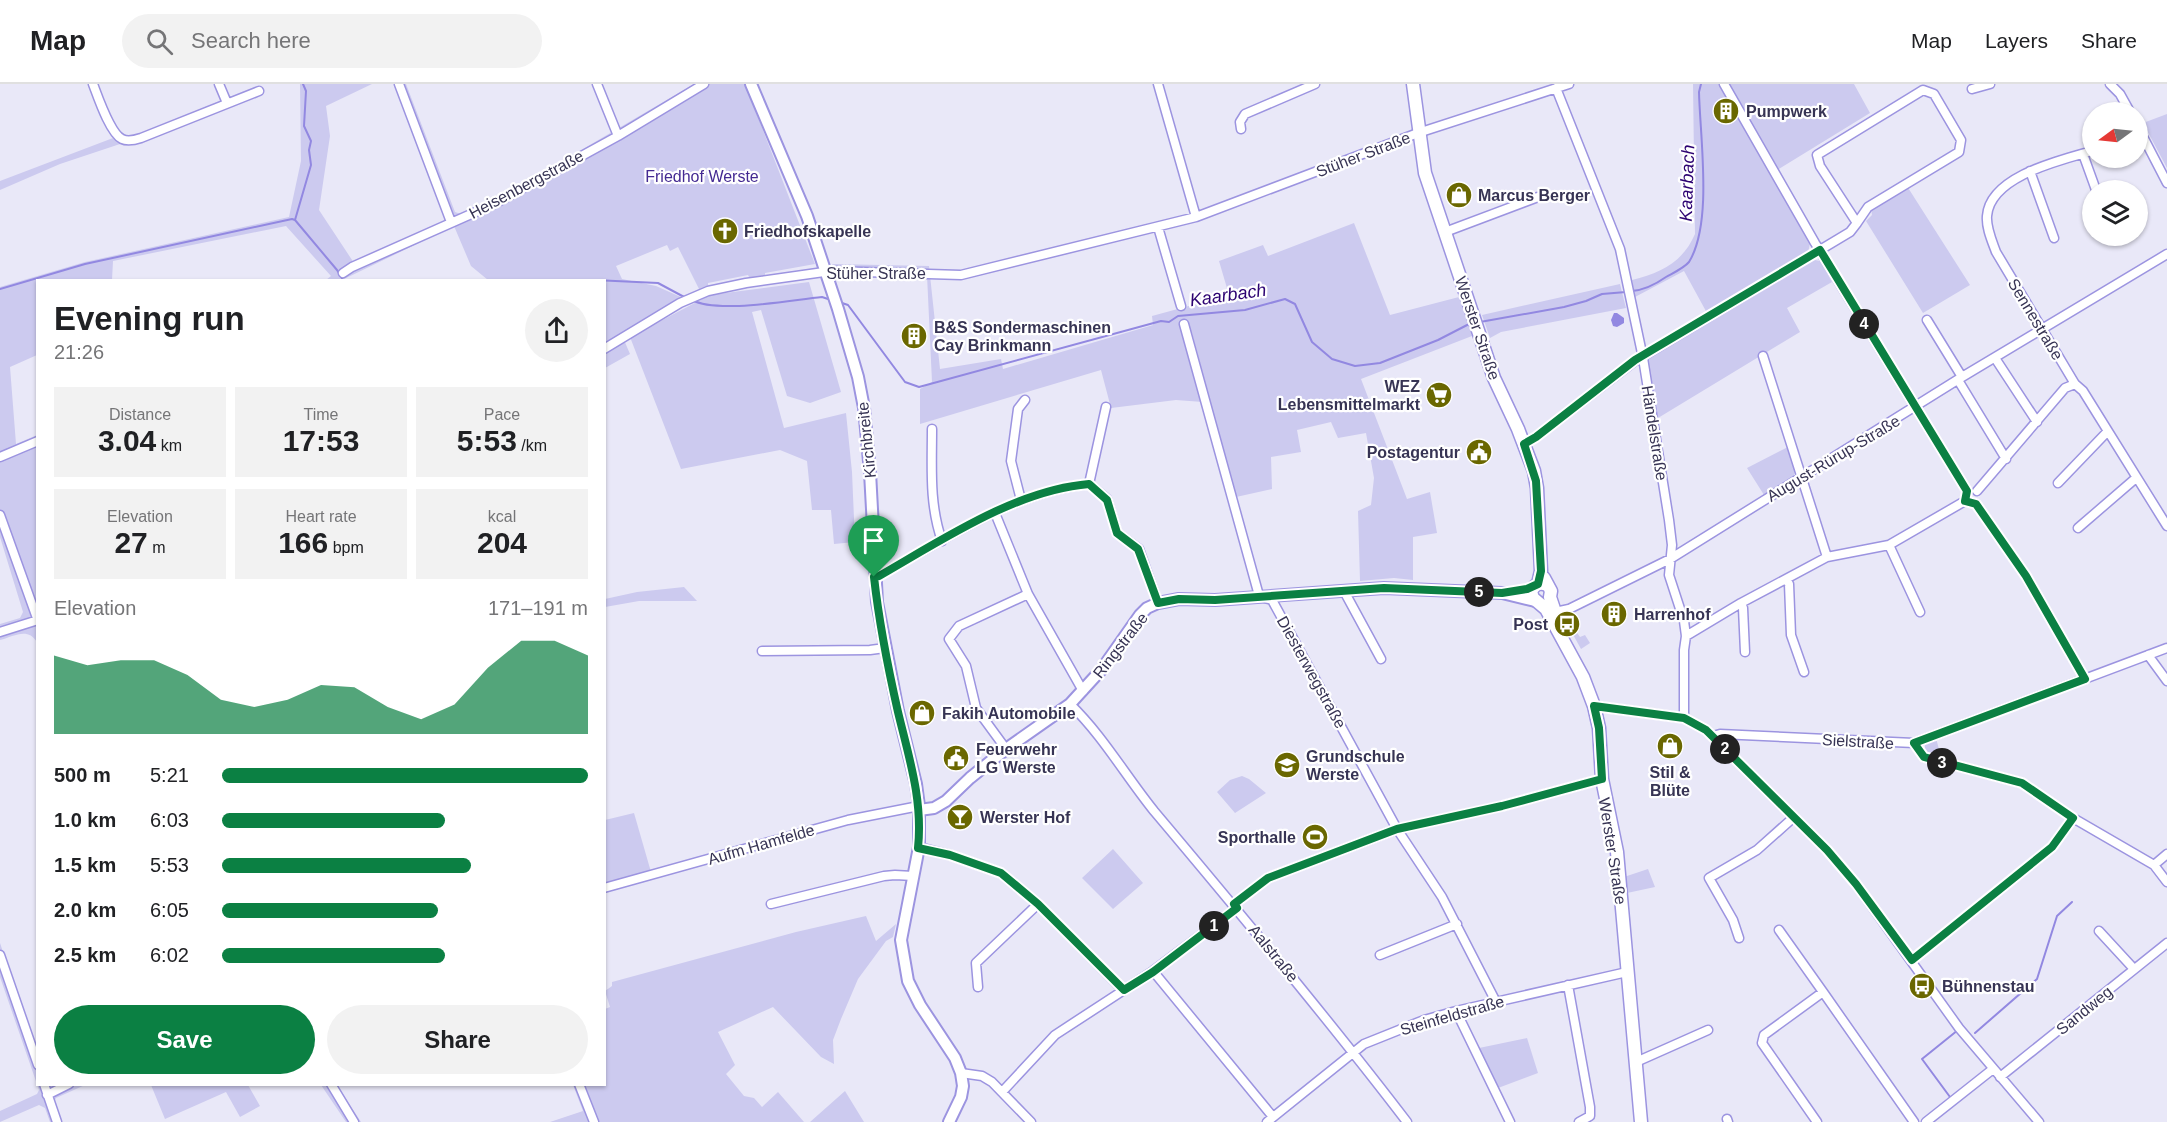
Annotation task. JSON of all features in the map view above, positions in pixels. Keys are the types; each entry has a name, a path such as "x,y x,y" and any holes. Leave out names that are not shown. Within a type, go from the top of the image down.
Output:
{"main road":[{"name":"Werster Straße","path":"1413,84 1425,173 1498,388 1524,444 1536,481 1541,589 1546,609 1568,646"},
{"name":"Werster Straße","path":"1541,589 1555,612 1583,677 1594,706 1599,728 1602,779 1617,852 1641,1122"}],"street":[{"path":"93,84 113,130 122,139 132,140 259,91"},
{"path":"219,84 227,103"},
{"path":"399,84 452,222"},
{"path":"597,84 618,136"},
{"name":"Kirchbreite","path":"751,84 807,216 858,377 864,408 870,472 874,577 878,611 898,711 916,784 919,808"},
{"path":"1158,84 1196,217"},
{"path":"1241,129 1240,122 1245,114 1315,84"},
{"name":"Stüher Straße","path":"606,348 681,303 708,291 746,283 825,272 961,274 1196,217 1418,133 1569,84"},
{"path":"1724,84 1820,250 1967,491 1965,501"},
{"path":"1972,89 1990,84"},
{"path":"2110,84 2124,102"},
{"name":"Heisenbergstraße","path":"343,273 496,203 618,136 698,86"},
{"name":"Händelstraße","path":"1556,88 1620,249 1643,357 1672,545 1669,575 1684,621 1686,636 1684,718"},
{"path":"1524,444 1635,360 1850,232 1868,207 1959,152 1961,140 1934,94 1923,90 1817,155 1820,166 1857,222"},
{"path":"2148,151 2167,183"},
{"name":"Sennestraße","path":"2082,155 2030,171 1995,195 1987,218 1989,230 1996,252 2042,330 2167,526"},
{"path":"2030,171 2054,238"},
{"path":"1445,232 1538,197"},
{"path":"1158,227 1181,306"},
{"name":"August-Rürup-Straße","path":"1555,612 1569,609 1670,559 2167,254"},
{"path":"1927,320 2006,459"},
{"name":"Diesterwegstraße","path":"1184,324 1258,592 1261,597 1272,600 1397,829 1439,892 1496,1002"},
{"path":"1763,356 1827,557"},
{"path":"1995,358 2037,422"},
{"path":"2075,384 2066,388 1977,491 1976,504 2026,576 2085,679"},
{"path":"1021,500 1011,461 1018,409 1025,400"},
{"path":"1089,484 1106,407"},
{"path":"932,429 931,487 934,520 942,540"},
{"path":"2058,483 2107,432"},
{"path":"0,457 36,442"},
{"path":"2078,528 2136,478"},
{"path":"874,577 1021,500 1071,486 1089,484 1107,500 1117,533 1138,549 1158,603"},
{"path":"1967,491 1977,491"},
{"path":"1686,636 1741,603 1827,557 1889,546 1965,501 1976,504"},
{"path":"995,513 1028,594 1083,691"},
{"path":"0,515 36,617"},
{"path":"1889,546 1920,612"},
{"path":"1786,579 1789,584 1791,635 1804,672"},
{"name":"Ringstraße","path":"919,808 934,808 946,801 1006,749 1070,704 1102,669 1140,615 1147,608 1158,603 1179,599 1261,597 1384,588 1502,593 1541,589"},
{"path":"1344,591 1381,659"},
{"path":"1006,749 976,708 966,666 949,639 959,626 1028,594"},
{"path":"1741,603 1745,651"},
{"path":"0,632 36,620"},
{"path":"762,651 885,648"},
{"name":"Sielstraße","path":"1713,736 1720,734 1914,743 2167,648"},
{"path":"2148,655 2167,681"},
{"name":"Aalstraße","path":"1070,704 1095,731 1152,808 1236,906 1353,1051 1407,1122"},
{"path":"1594,706 1684,718 1713,736 1794,817 1856,884 1959,1028 2039,1122"},
{"path":"1914,743 1924,757 2022,783 2073,818 2154,865 2167,882"},
{"path":"1002,1092 1055,1035 1153,972 1268,878 1397,829 1502,806 1602,779"},
{"path":"919,808 918,848 901,940 908,981 920,1005 955,1058 961,1074 963,1086 961,1097 949,1122"},
{"name":"Aufm Hamfelde","path":"606,887 848,820 919,808"},
{"path":"1739,938 1733,920 1709,878 1757,850 1794,817"},
{"path":"1912,960 2052,847 2073,818"},
{"path":"918,848 950,855 1001,873 1038,904 1124,990"},
{"path":"2154,865 2167,854"},
{"path":"771,904 884,876 914,876"},
{"path":"978,987 976,963 1038,904"},
{"path":"1380,955 1456,924"},
{"path":"1779,930 1914,1122"},
{"path":"2099,931 2134,969"},
{"name":"Sandweg","path":"2000,1077 2167,943"},
{"path":"0,955 36,1059"},
{"path":"1153,972 1270,1120"},
{"name":"Steinfeldstraße","path":"1270,1120 1364,1044 1425,1020 1456,1011 1627,972"},
{"path":"1568,985 1590,1112 1590,1116 1579,1122"},
{"path":"1817,1122 1762,1043 1762,1039 1764,1035 1823,992"},
{"path":"1456,1011 1510,1122"},
{"path":"1636,1062 1708,1029"},
{"path":"1926,1122 1993,1069"},
{"path":"961,1074 982,1076 1002,1092 1031,1122"},
{"path":"45,1086 57,1122"},
{"path":"48,1095 65,1086"},
{"path":"332,1086 354,1122"},
{"path":"580,1086 594,1122"}],"green space":[{"name":"Friedhof Werste","path":"300,84 372,84 326,106 330,136 319,210 354,263 443,223 445,216 395,84 406,84 455,212 461,214 518,187 694,84 745,84 815,264 765,273 765,277 750,279 748,275 708,283 699,289 678,247 670,251 667,245 616,266 622,279 656,286 683,298 621,333 630,354 606,367 606,279 487,279 471,266 454,226 344,279 327,279 331,276 286,226 113,261 112,279 36,279 36,355 10,367 16,444 36,435 36,641 25,634 0,640 0,624 20,618 23,612 0,537 0,287 85,262 289,217 301,161"},
{"path":"1693,84 1720,84 1810,243 1808,253 1707,313 1684,271 1635,297 1632,280 1670,265 1684,252 1695,234"},
{"path":"1728,84 1854,84 1870,113 1777,170"},
{"path":"2167,114 2167,168 2148,132 2148,121"},
{"path":"113,138 123,143 60,164 0,190 0,181"},
{"path":"1905,183 1970,285 1923,313 1866,221 1872,215 1871,209"},
{"path":"1354,223 1390,315 1459,297 1472,336 1361,379 1407,499 1430,492 1437,533 1413,537 1413,580 1394,578 1360,581 1358,511 1371,505 1374,478 1366,433 1338,438 1331,422 1297,430 1301,452 1271,457 1272,489 1236,497 1192,333 1183,335 1203,402 1176,400 1111,408 1101,370 920,424 920,389 932,382 927,275 834,273 832,264 929,266 940,369 1001,359 1003,369 1153,325 1152,316 1229,295 1219,261 1263,245 1268,256"},
{"path":"1810,259 1820,261 1832,282 1787,308 1800,332 1658,418 1647,358"},
{"path":"809,282 841,392 810,403 787,396 761,310 752,312 784,428 846,413 852,472 855,542 834,544 831,510 812,510 807,461 780,450 681,469 630,337 710,295"},
{"path":"1620,284 1626,308 1501,332 1490,338 1482,315"},
{"path":"1788,447 1795,468 1794,477 1764,495 1747,468"},
{"path":"684,587 697,601 639,601 606,607 606,599 637,592"},
{"path":"1573,627 1580,637 1585,635 1590,643 1581,649 1570,629"},
{"path":"1936,738 1941,757 1925,752 1925,743"},
{"path":"1242,776 1266,793 1235,813 1217,792 1230,780"},
{"path":"634,813 651,872 606,885 606,820"},
{"path":"1113,849 1143,883 1113,909 1082,878"},
{"path":"1648,869 1655,887 1627,893 1624,877"},
{"path":"866,916 876,941 896,924 893,937 886,941 858,979 833,1040 834,1064 821,1057 773,1007 718,1032 735,1065 726,1074 744,1096 754,1098 762,1107 778,1092 804,1122 550,1122 583,1111 573,1086 606,1086 606,1009 610,1007 606,990 612,986 612,982 796,932"},
{"path":"0,943 36,1050 36,1081 0,977"},
{"path":"1527,1038 1538,1073 1498,1088 1479,1048"},
{"path":"38,1086 83,1086 56,1098 53,1104 60,1122 50,1122 45,1108 39,1105 0,1122 0,1111 37,1094"},
{"path":"151,1086 249,1086 260,1106 240,1117 226,1092 165,1119"},
{"path":"322,1086 338,1086 361,1122 346,1122"},
{"path":"845,1091 864,1122 810,1122"}],"shaded area":[{"path":"1614,313 1624,318 1624,323 1617,327 1613,326 1611,320"}],"waterway":[{"name":"Kaarbach","path":"303,84 306,91 304,126 311,141 309,150 311,165 295,220 342,279"},
{"name":"Kaarbach","path":"1632,291 1654,284 1684,266 1689,262 1696,245 1703,203 1699,92 1701,84"},
{"path":"0,289 85,264 295,220"},
{"name":"Kaarbach","path":"606,281 658,283 686,298"},
{"name":"Kaarbach","path":"1480,322 1564,307 1602,294 1626,292"},
{"name":"Kaarbach","path":"692,300 719,306 822,297 831,300"},
{"name":"Kaarbach","path":"839,302 848,305 905,382 919,387 1161,321 1169,322 1178,316 1245,310 1285,299 1295,304 1312,342 1332,359 1355,366 1380,363 1438,340 1471,323"},
{"path":"1975,1033 2037,979 2057,916 2072,902"},
{"path":"1950,1097 1922,1059 1958,1030"}],"place":[{"name":"Pumpwerk","path":"1726,111"},
{"name":"Marcus Berger","path":"1459,195"},
{"name":"Friedhofskapelle","path":"725,231"},
{"name":"B&S Sondermaschinen Cay Brinkmann","path":"914,336"},
{"name":"WEZ Lebensmittelmarkt","path":"1439,395"},
{"name":"Postagentur","path":"1479,452"},
{"name":"Harrenhof","path":"1614,614"},
{"name":"Post","path":"1567,624"},
{"name":"Fakih Automobile","path":"922,713"},
{"name":"Stil & Blüte","path":"1670,746"},
{"name":"Feuerwehr LG Werste","path":"956,758"},
{"name":"Grundschule Werste","path":"1287,765"},
{"name":"Werster Hof","path":"960,817"},
{"name":"Sporthalle","path":"1315,837"},
{"name":"Bühnenstau","path":"1922,986"}],"route":[{"path":"1820,250 1967,491 1965,501 1976,504 2026,576 2085,679 1914,743 1924,757 2022,783 2073,818 2052,847 1912,960 1856,884 1827,850 1706,730 1684,718 1594,706 1599,728 1602,779 1502,806 1397,829 1268,878 1234,904 1237,908 1153,972 1124,990 1038,904 1001,873 924,847 918,848 920,832 916,784 879,620 874,577 1021,500 1071,486 1089,484 1107,500 1117,533 1138,549 1158,603 1179,599 1215,600 1384,588 1502,593 1527,589 1538,584 1541,571 1537,488 1534,471 1524,444 1635,360 1820,250"}]}
